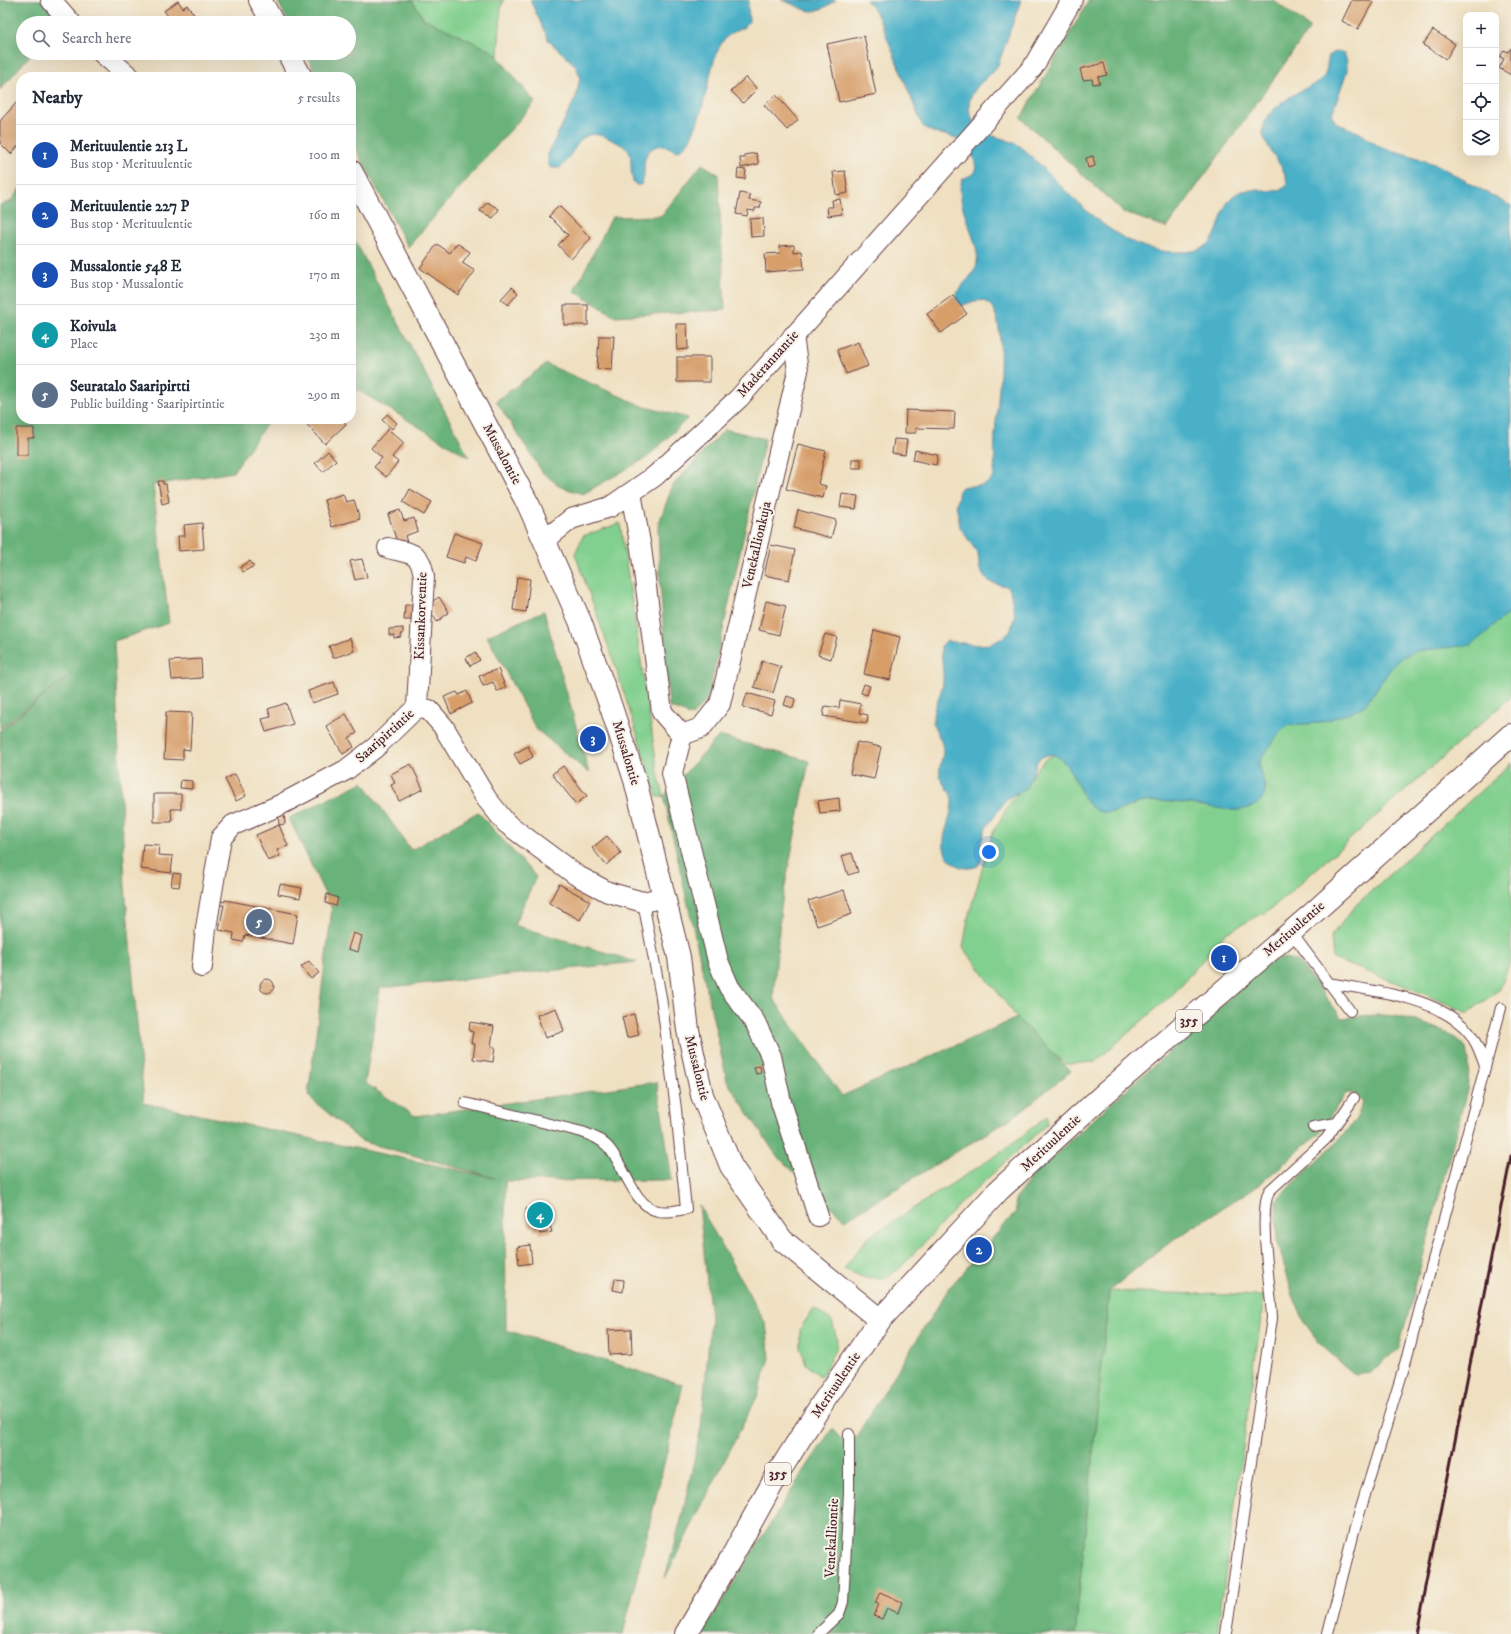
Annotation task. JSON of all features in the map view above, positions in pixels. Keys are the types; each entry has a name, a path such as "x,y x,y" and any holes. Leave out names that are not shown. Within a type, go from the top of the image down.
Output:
{"main road":[{"path":"260,0 269,16"},
{"path":"292,60 298,72"},
{"name":"Mussalontie","path":"357,196 529,506 580,621 612,707 635,780 679,957 688,1030 702,1095 730,1166 782,1240 880,1320"},
{"name":"Merituulentie","path":"686,1634 730,1560 780,1470 823,1402 880,1320 998,1191 1102,1096 1291,932 1511,735"}],"street":[{"path":"51,0 65,16"},
{"name":"Maderannantie","path":"545,540 571,519 610,507 655,476 739,398 1033,67 1072,0"},
{"path":"110,60 124,72"},
{"name":"Venekallionkuja","path":"682,735 701,728 720,704 798,371 793,336"},
{"path":"631,493 640,548 662,712 682,735 672,773 718,961 729,987 755,1022 771,1056 782,1102 818,1216"},
{"name":"Kissankorventie","path":"388,548 413,554 422,564 424,577 417,707"},
{"name":"Saaripirtintie","path":"202,967 206,928 221,838 233,825 278,806 346,770 376,747 417,707 429,710 443,726 486,798 506,823 576,875 608,892 643,902 665,897"}],"lane":[{"path":"465,1103 582,1132 600,1139 614,1154 634,1191 649,1207 659,1212 686,1209 677,1116 661,996 643,902"},
{"path":"1291,932 1350,1011"},
{"path":"1328,983 1408,998 1441,1011 1464,1027 1477,1044 1485,1066"},
{"path":"1328,1634 1354,1531 1405,1364 1501,1008"},
{"path":"1226,1634 1272,1318 1266,1243 1266,1199 1269,1192 1326,1139 1354,1098"},
{"path":"1313,1127 1337,1123"},
{"name":"Venekalliontie","path":"818,1634 839,1614 843,1602 849,1492 849,1434"}],"green space":[{"path":"0,0 46,0 57,16 16,16 16,60 26,60 0,90"},
{"path":"277,0 412,0 423,18 494,52 535,102 408,247 356,149 356,72 315,72 309,60 356,60 356,16 285,16"},
{"path":"412,0 504,0 501,8 498,57 423,18"},
{"path":"1089,0 1273,0 1310,28 1167,228 1123,212 1021,118"},
{"path":"702,164 718,174 725,310 615,316 574,291 612,217 661,216"},
{"path":"16,194 16,424 267,424 233,472 153,485 169,623 114,641 125,886 144,1103 495,1178 361,1141 308,1096 332,909 289,818 363,782 411,850 478,812 536,877 514,925 637,962 380,988 365,1083 415,1116 657,1082 672,1180 505,1181 506,1330 683,1385 623,1634 0,1634 0,730 72,674 0,728 0,205 10,202"},
{"path":"356,242 469,457 356,389"},
{"path":"546,364 645,407 688,418 648,457 583,494 561,487 543,473 496,401"},
{"path":"725,429 765,439 708,698 692,716 669,707 660,580 658,525 673,485"},
{"path":"620,523 658,773 664,796 657,797 616,668 575,554 583,536"},
{"path":"1511,525 1511,697 1271,909 1226,933 1175,992 1095,1062 1067,1064 1034,1040 963,947 969,914 993,832 1009,804 1043,761 1079,738"},
{"path":"544,611 589,773 536,729 487,636"},
{"path":"719,736 809,761 781,907 773,998 842,1096 1017,1018 1071,1071 1015,1116 845,1220 776,1155 727,1081 664,796"},
{"path":"1511,763 1511,959 1500,989 1468,1013 1408,987 1333,959 1331,936 1357,904"},
{"path":"1284,958 1298,961 1342,1018 1378,1015 1407,1019 1436,1028 1454,1037 1461,1042 1467,1051 1469,1068 1467,1090 1399,1348 1370,1373 1355,1375 1321,1345 1304,1322 1292,1293 1277,1240 1276,1200 1339,1140 1356,1119 1363,1102 1356,1094 1346,1093 1320,1132 1260,1184 1161,1248 1109,1291 1075,1634 702,1634 794,1486 832,1429 842,1440 854,1440 949,1288 1016,1213 1015,1199 1035,1173 1270,962"},
{"path":"1047,1116 1047,1124 966,1198 901,1267 886,1278 865,1278 844,1269 867,1238 1000,1153"},
{"path":"699,1205 766,1324 770,1358 757,1397 665,1578 683,1512 701,1427 711,1319"},
{"path":"1109,1291 1264,1296 1217,1634 1075,1634"},
{"path":"814,1308 832,1321 837,1339 836,1348 821,1377 806,1364 800,1347 800,1329"}],"water":[{"path":"530,0 749,0 749,21 743,28 726,37 716,54 697,124 692,136 678,151 663,145 654,147 649,151 644,162 643,180 641,185 636,185 632,178 631,157 629,152 621,145 602,136 593,134 586,136 576,146 560,168 551,168 548,164 548,153 576,97 580,77 576,66 549,41"},
{"path":"781,0 836,0 819,10 813,11 803,9"},
{"path":"866,0 1021,0 998,65 978,86 970,98 969,109 973,120 980,129 985,132 1011,141 1020,146 1090,214 1110,229 1130,241 1152,249 1180,252 1203,248 1215,235 1228,201 1233,196 1239,192 1247,190 1276,191 1287,185 1283,171 1263,136 1264,124 1271,112 1282,102 1320,81 1324,77 1329,56 1336,51 1344,53 1347,61 1347,71 1332,114 1335,122 1360,133 1380,147 1437,165 1511,206 1511,612 1470,645 1416,651 1403,657 1392,667 1365,705 1357,710 1320,723 1289,725 1281,731 1259,762 1259,769 1265,787 1265,793 1263,798 1254,806 1232,810 1176,802 1154,801 1144,802 1113,812 1100,812 1088,803 1064,762 1057,756 1048,755 1038,760 1026,788 1007,799 986,828 981,842 982,859 978,866 963,868 955,864 948,857 944,842 952,797 940,777 943,746 933,721 935,706 943,683 941,646 946,641 979,645 991,644 1010,632 1015,616 1010,590 1006,586 992,583 985,578 980,570 978,554 960,527 956,504 959,491 962,487 984,485 991,480 994,475 1000,343 998,324 994,310 986,302 979,300 959,306 955,301 959,289 972,274 977,262 975,245 960,195 960,186 963,179 975,173 975,162 970,152 959,140 950,136 929,131 922,125 882,25 875,11"}],"building":[{"path":"1352,0 1369,0 1373,2 1358,29 1342,21"},
{"path":"178,1 183,8 187,5 195,16 168,16 164,11"},
{"path":"1433,30 1455,44 1446,59 1423,45"},
{"path":"864,36 876,94 839,102 827,44"},
{"path":"1511,48 1511,75 1499,68 1504,59 1500,57 1504,50 1508,52"},
{"path":"1104,63 1107,75 1098,77 1100,83 1093,84 1092,79 1083,80 1080,69"},
{"path":"746,77 757,89 743,103 731,91"},
{"path":"776,95 798,120 787,130 764,105"},
{"path":"16,103 16,148 11,154 0,143 0,121"},
{"path":"756,153 759,164 741,168 740,158 745,158 744,155"},
{"path":"1093,156 1095,166 1088,168 1086,158"},
{"path":"738,169 746,170 745,179 737,178"},
{"path":"845,171 848,193 836,195 833,172"},
{"path":"740,193 750,195 749,200 761,202 760,208 755,208 755,211 748,210 747,216 736,214"},
{"path":"840,199 842,214 828,216 827,207 833,207 832,200"},
{"path":"487,202 499,209 493,218 480,211"},
{"path":"559,206 591,238 571,259 558,245 568,235 549,216"},
{"path":"763,218 764,236 751,237 750,219"},
{"path":"457,243 470,252 462,263 475,271 458,295 420,268 437,244 450,253"},
{"path":"794,245 794,252 802,251 804,269 766,272 765,254 780,253 779,246"},
{"path":"512,287 518,293 508,305 501,299"},
{"path":"953,295 967,314 941,333 927,314"},
{"path":"564,305 588,305 588,325 564,325"},
{"path":"676,324 687,324 688,349 677,350"},
{"path":"599,336 614,336 612,370 597,369"},
{"path":"858,342 868,366 846,374 837,350"},
{"path":"677,357 710,357 710,382 677,382"},
{"path":"906,410 955,412 954,429 916,428 916,433 905,433"},
{"path":"387,414 397,423 392,429 382,420"},
{"path":"307,424 346,424 325,444"},
{"path":"16,428 34,428 34,438 28,438 28,455 16,455"},
{"path":"388,429 404,443 392,457 398,462 386,477 374,467 382,458 371,448"},
{"path":"894,439 907,440 905,455 892,453"},
{"path":"798,444 826,451 818,484 826,486 823,498 786,489"},
{"path":"915,450 938,455 936,465 913,460"},
{"path":"328,451 336,460 323,472 315,463"},
{"path":"852,459 861,459 861,468 852,468"},
{"path":"158,481 163,481 163,484 166,484 169,502 162,504"},
{"path":"410,489 432,502 424,515 403,502"},
{"path":"343,494 346,502 354,500 360,519 332,527 324,500"},
{"path":"842,494 858,496 856,509 840,507"},
{"path":"400,510 404,521 414,518 418,531 405,536 408,545 399,548 388,514"},
{"path":"798,510 836,520 831,538 794,528"},
{"path":"202,523 204,549 179,551 178,536 185,536 184,525"},
{"path":"454,533 483,543 476,561 466,557 464,563 446,557"},
{"path":"771,545 795,550 789,580 764,575"},
{"path":"362,559 367,577 355,580 350,561"},
{"path":"250,561 254,566 243,572 240,567"},
{"path":"517,577 530,579 526,612 513,610"},
{"path":"439,597 449,612 437,622 431,612 433,610 429,604"},
{"path":"766,601 786,606 779,635 759,630"},
{"path":"405,605 412,605 411,620 404,620"},
{"path":"403,628 403,634 401,634 401,637 394,638 394,635 389,635 389,629"},
{"path":"874,630 900,637 890,680 864,674"},
{"path":"825,634 837,637 831,659 818,655"},
{"path":"350,638 354,651 333,658 329,646"},
{"path":"475,652 480,660 470,666 466,658"},
{"path":"201,659 202,678 172,680 170,661"},
{"path":"762,661 781,667 773,693 754,687"},
{"path":"498,669 506,688 497,691 493,682 483,686 479,676"},
{"path":"334,682 338,694 312,703 308,691"},
{"path":"864,684 870,686 867,695 861,693"},
{"path":"467,691 472,703 451,714 444,697 457,692 459,695"},
{"path":"747,693 775,701 771,714 743,707"},
{"path":"787,696 795,699 793,708 784,705"},
{"path":"840,700 861,704 859,713 868,715 867,723 823,716 825,706 839,708"},
{"path":"286,703 293,724 266,732 262,719 271,717 268,709"},
{"path":"166,712 192,713 190,750 183,749 183,760 164,759"},
{"path":"346,714 357,733 349,738 354,747 343,754 326,726"},
{"path":"857,742 881,747 874,779 850,774"},
{"path":"528,746 533,757 520,764 514,754"},
{"path":"411,764 423,789 399,801 391,785 395,783 391,774"},
{"path":"563,766 587,796 576,804 552,774"},
{"path":"235,774 246,796 236,801 225,779"},
{"path":"181,780 192,781 192,789 180,788"},
{"path":"154,794 181,794 181,809 171,809 172,822 154,822"},
{"path":"839,798 840,811 820,813 818,801"},
{"path":"284,813 285,824 279,825 278,814"},
{"path":"279,825 288,846 277,850 280,856 268,861 256,835"},
{"path":"607,836 621,853 606,865 592,848"},
{"path":"143,844 159,845 158,855 173,856 171,873 141,869"},
{"path":"852,853 858,872 848,875 842,856"},
{"path":"173,873 181,874 179,887 171,886"},
{"path":"280,884 302,888 300,898 278,894"},
{"path":"559,884 590,901 580,920 549,903"},
{"path":"844,890 852,914 817,926 808,901"},
{"path":"327,894 338,898 336,906 325,903"},
{"path":"225,900 298,914 293,944 245,935 243,942 233,940 234,933 219,930 224,905 220,905 221,901 224,902"},
{"path":"353,933 362,936 358,952 348,949"},
{"path":"309,961 319,973 311,979 301,967"},
{"path":"264,979 270,979 274,983 274,989 270,993 264,993 260,989 260,983"},
{"path":"556,1008 564,1031 545,1038 537,1015"},
{"path":"634,1014 639,1035 627,1038 622,1017"},
{"path":"470,1022 494,1026 491,1046 495,1047 493,1062 473,1059 475,1044 471,1043 473,1032 469,1031"},
{"path":"760,1066 761,1073 756,1074 754,1067"},
{"path":"549,1204 553,1221 549,1222 552,1232 540,1234 539,1230 535,1231 533,1226 530,1227 526,1209"},
{"path":"530,1245 532,1263 519,1265 517,1247"},
{"path":"615,1279 624,1280 623,1292 613,1290"},
{"path":"631,1329 632,1354 609,1355 608,1330"},
{"path":"880,1592 902,1602 898,1613 887,1608 882,1619 874,1616 879,1604 875,1603"}],"railway":[{"path":"1417,1634 1511,1156"}],"place":[{"name":"Mussalontie 548 E","path":"593,739"},
{"name":"Seuratalo Saaripirtti","path":"259,922"},
{"name":"Merituulentie 213 L","path":"1224,958"},
{"name":"Koivula","path":"540,1215"},
{"name":"Merituulentie 227 P","path":"979,1250"}]}
